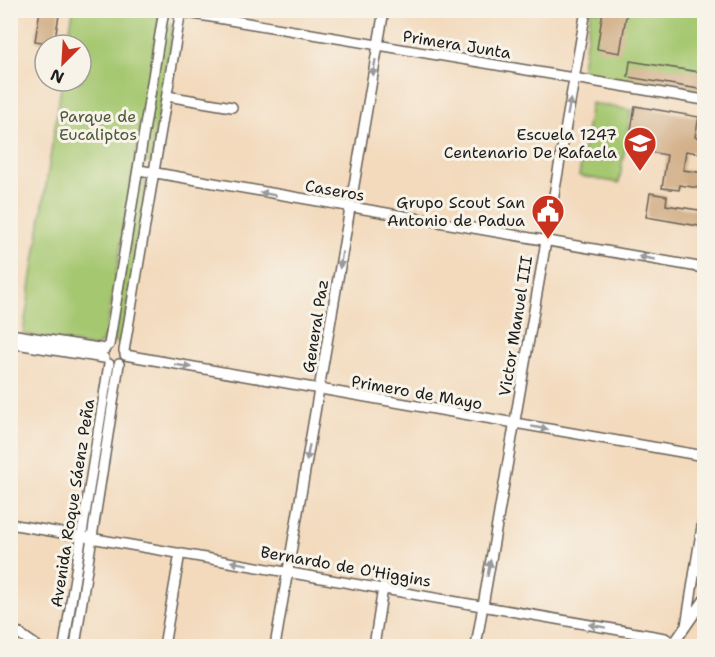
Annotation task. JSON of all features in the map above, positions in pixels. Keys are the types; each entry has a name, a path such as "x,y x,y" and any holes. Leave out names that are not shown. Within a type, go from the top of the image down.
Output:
{"street":[{"name":"Avenida Roque Sáenz Peña","path":"75,646 107,446 111,384 109,356 164,10"},
{"name":"Primera Junta","path":"170,10 705,100"},
{"name":"General Paz","path":"275,646 384,10"},
{"name":"Victor Manuel III","path":"476,646 544,241 586,10"},
{"path":"15,339 109,356 125,353 181,12"},
{"path":"167,96 232,107"},
{"name":"Caseros","path":"139,170 705,268"},
{"name":"Primero de Mayo","path":"109,356 117,344 125,353 319,390 705,456"},
{"name":"Avenida Roque Sáenz Peña","path":"64,646 97,444 108,406"},
{"path":"97,444 107,446"},
{"path":"91,480 102,482"},
{"path":"686,626 705,514"},
{"name":"Bernardo de O'Higgins","path":"10,524 665,638 674,645"},
{"path":"164,646 180,553"},
{"path":"374,646 383,588"},
{"path":"674,645 705,600"},
{"path":"11,630 37,646"}],"green space":[{"name":"Parque de Eucaliptos","path":"73,11 160,11 106,335 102,343 95,347 23,334 60,93 93,93 93,33 69,33"},
{"path":"591,11 704,11 704,95 581,74"},
{"path":"164,23 173,25 151,163 141,161"},
{"path":"591,103 631,110 619,183 579,176"},
{"path":"139,180 147,181 123,343 113,341"}],"building":[{"path":"40,10 60,10 56,33 36,33"},
{"path":"603,10 627,10 620,53 597,49"},
{"path":"630,61 705,73 705,90 628,77"},
{"path":"635,106 699,117 695,137 705,139 705,154 686,151 683,170 705,173 705,189 680,185 679,190 662,188 667,155 638,150 641,132 631,130"},
{"path":"650,193 667,196 666,205 705,211 705,227 646,217"}],"railway":[{"path":"10,34 14,10"}],"place":[{"name":"Escuela 1247 Centenario De Rafaela","path":"640,172"},
{"name":"Grupo Scout San Antonio de Padua","path":"548,240"}]}
